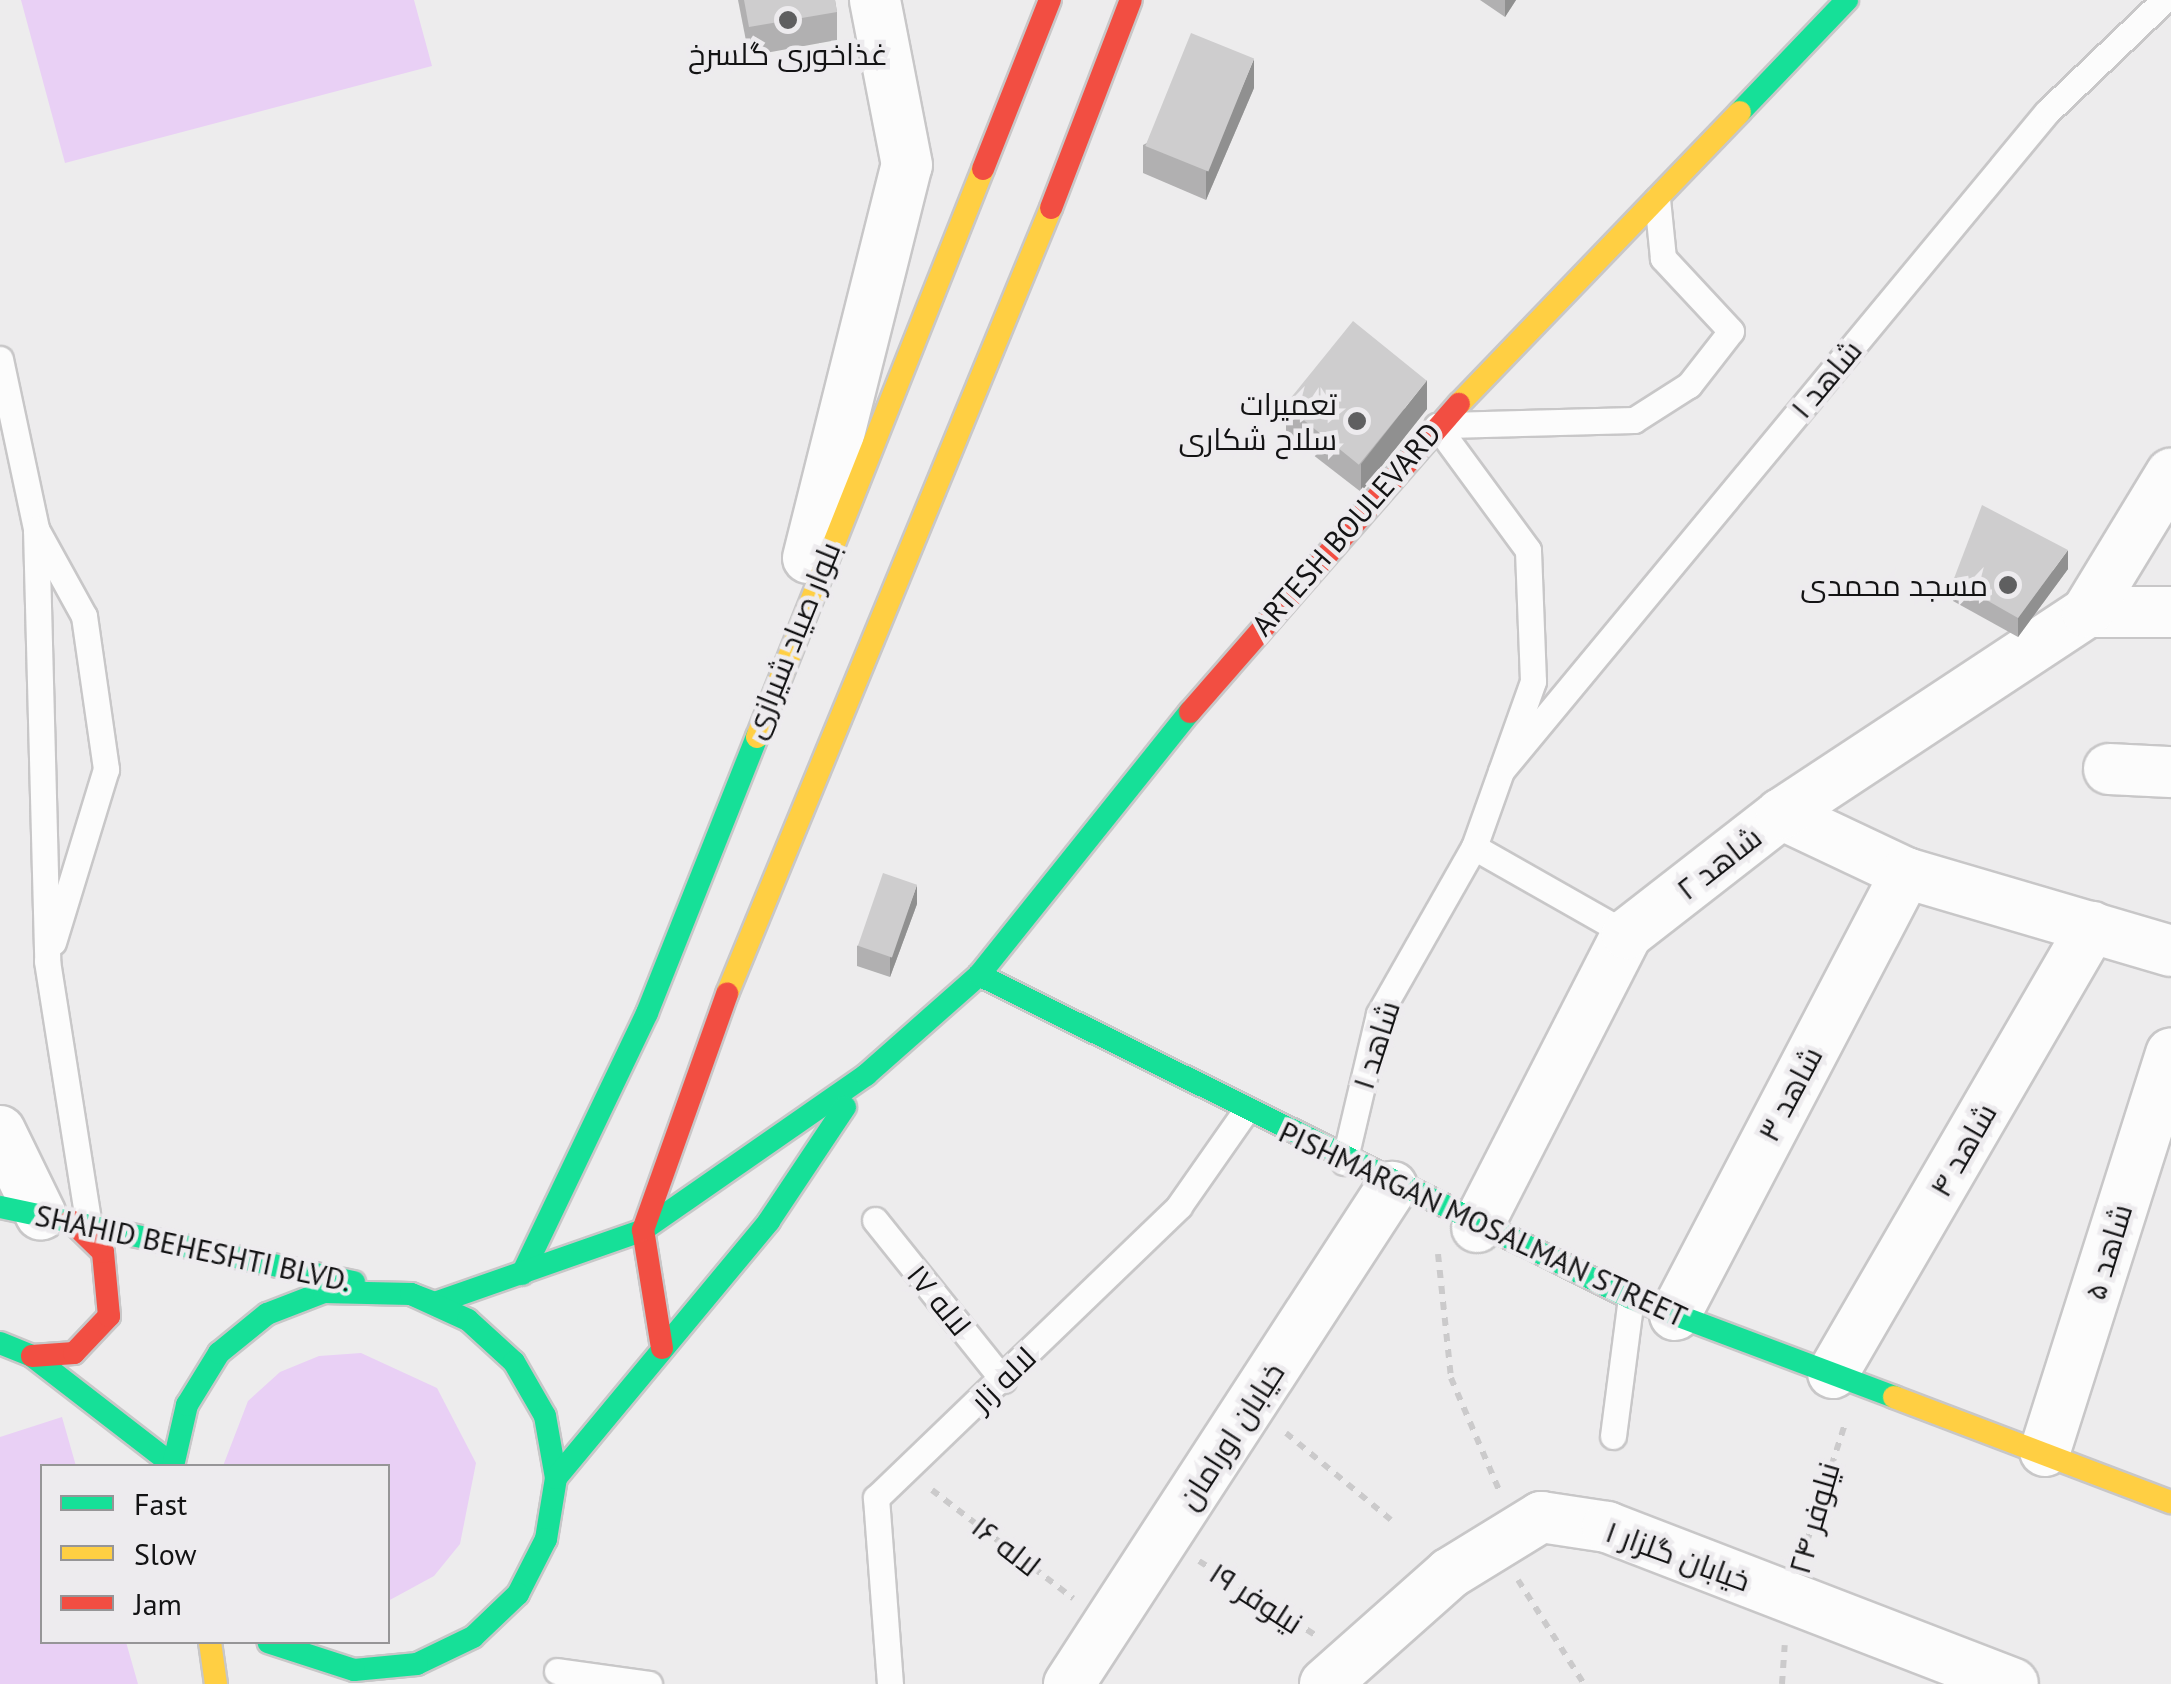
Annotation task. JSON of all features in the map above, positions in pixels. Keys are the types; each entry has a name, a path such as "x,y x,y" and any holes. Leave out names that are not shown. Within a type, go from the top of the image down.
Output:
{"main road":[{"name":"بلوار صیاد شیرازی","path":"643,1230 720,1011 821,680 958,300 1050,0"},
{"name":"بلوار صیاد شیرازی","path":"522,1274 647,1013 1010,316 1132,0"},
{"name":"ARTESH BOULEVARD","path":"866,1075 979,975 1242,647 1437,426 1656,192 1847,0"},
{"path":"1090,9 1122,26"},
{"path":"958,300 1010,316"},
{"name":"PISHMARGAN MOSALMAN STREET","path":"979,975 1412,1196 1653,1306 2045,1451 2171,1502"},
{"path":"173,1464 187,1405 220,1353 255,1324 324,1292 386,1290 435,1303 643,1230 866,1075"},
{"path":"556,1478 769,1221 866,1075"},
{"path":"32,1356 74,1353 109,1316 103,1252 50,1217"},
{"name":"SHAHID BEHESHTI BLVD.","path":"50,1217 386,1290"},
{"path":"643,1230 662,1348"},
{"path":"274,1644 354,1670 416,1664 473,1638 525,1580 546,1539 556,1478 545,1416 514,1362 468,1320 411,1294"},
{"path":"0,1344 32,1356 170,1464"},
{"path":"464,1668 473,1638"},
{"path":"210,1644 216,1684"}],"street":[{"path":"821,680 881,268 907,164 876,0"},
{"path":"881,268 958,300"},
{"path":"2086,612 2171,474"},
{"path":"2086,612 2171,612"},
{"name":"شاهد ۲","path":"1478,1227 1627,934 1781,814 2086,612"},
{"path":"2109,769 2171,772"},
{"path":"1781,814 1906,873 2171,951"},
{"name":"شاهد ۳","path":"1653,1306 1906,873"},
{"name":"شاهد ۴","path":"1849,1379 2092,927"},
{"name":"شاهد ۵","path":"2045,1451 2171,1052"},
{"path":"0,1131 50,1217"},
{"name":"خیابان اورامان","path":"1069,1684 1165,1538 1246,1401 1412,1196"},
{"name":"خیابان گلزار ۱","path":"1337,1670 1509,1536 1541,1517 1607,1526 2012,1684"}],"lane":[{"name":"شاهد ۱","path":"1501,771 2046,112 2164,0"},
{"path":"1437,426 1634,420 1689,385 1732,331 1663,258 1656,192"},
{"path":"0,359 36,529 50,1217"},
{"name":"شاهد ۱","path":"1344,1162 1380,1014 1474,847 1533,682 1528,550 1437,426"},
{"path":"36,529 84,616 106,769 47,961"},
{"path":"1474,847 1627,934"},
{"name":"لاله زار","path":"890,1684 876,1498 1003,1380 1179,1206 1244,1113"},
{"name":"لاله ۱۷","path":"875,1220 1003,1380"},
{"path":"1613,1436 1653,1306"},
{"path":"557,1671 649,1684"}],"path":[{"path":"1412,1196 1451,1378 1491,1458 1530,1603 1584,1684"},
{"name":"نیلوفر ۲۴","path":"1792,1598 1849,1379"},
{"path":"1246,1401 1391,1520"},
{"name":"لاله ۱۶","path":"906,1470 1106,1624"},
{"name":"نیلوفر ۱۹","path":"1165,1538 1337,1670"}],"shaded area":[{"path":"21,0 414,0 432,66 65,163"},
{"path":"361,1353 437,1388 476,1463 460,1544 434,1576 390,1600 390,1464 224,1464 248,1401 280,1372 319,1356"},
{"path":"62,1417 75,1464 40,1464 40,1644 127,1644 138,1684 0,1684 0,1437"}],"building":[{"path":"744,0 835,0 837,12 749,27"},
{"path":"1191,33 1254,58 1208,172 1145,146"},
{"name":"تعمیرات سلاح شکاری","path":"1353,321 1427,381 1359,465 1285,405"},
{"name":"مسجد محمدی","path":"1982,505 2068,550 2018,618 1953,581"},
{"path":"883,873 917,885 892,958 858,946"}],"traffic: fast":[{"path":"1740,112 1847,0"},
{"path":"411,1294 435,1303 643,1230 866,1075 979,975 1190,712"},
{"path":"522,1274 647,1013 757,737"},
{"path":"979,975 1631,1298 1894,1397"},
{"path":"556,1478 769,1221 845,1107"},
{"path":"0,1207 354,1282"},
{"path":"173,1464 187,1405 219,1353 267,1314 324,1292 411,1294 468,1320 514,1362 545,1416 556,1478 546,1539 518,1594 473,1637 417,1664 354,1670 274,1644"},
{"path":"0,1343 32,1356 172,1464"}],"traffic: slow":[{"path":"1459,404 1740,112"},
{"path":"757,737 983,169"},
{"path":"727,994 1051,208"},
{"path":"1894,1397 2171,1502"},
{"path":"210,1644 216,1684"}],"traffic: jam":[{"path":"983,169 1050,0"},
{"path":"1051,208 1131,0"},
{"path":"1190,712 1459,404"},
{"path":"662,1348 643,1230 727,994"},
{"path":"32,1356 74,1353 109,1316 103,1252 71,1221"}],"place":[{"name":"غذاخوری گلسرخ","path":"788,20"},
{"name":"تعمیرات سلاح شکاری","path":"1357,421"},
{"name":"مسجد محمدی","path":"2008,585"}]}
